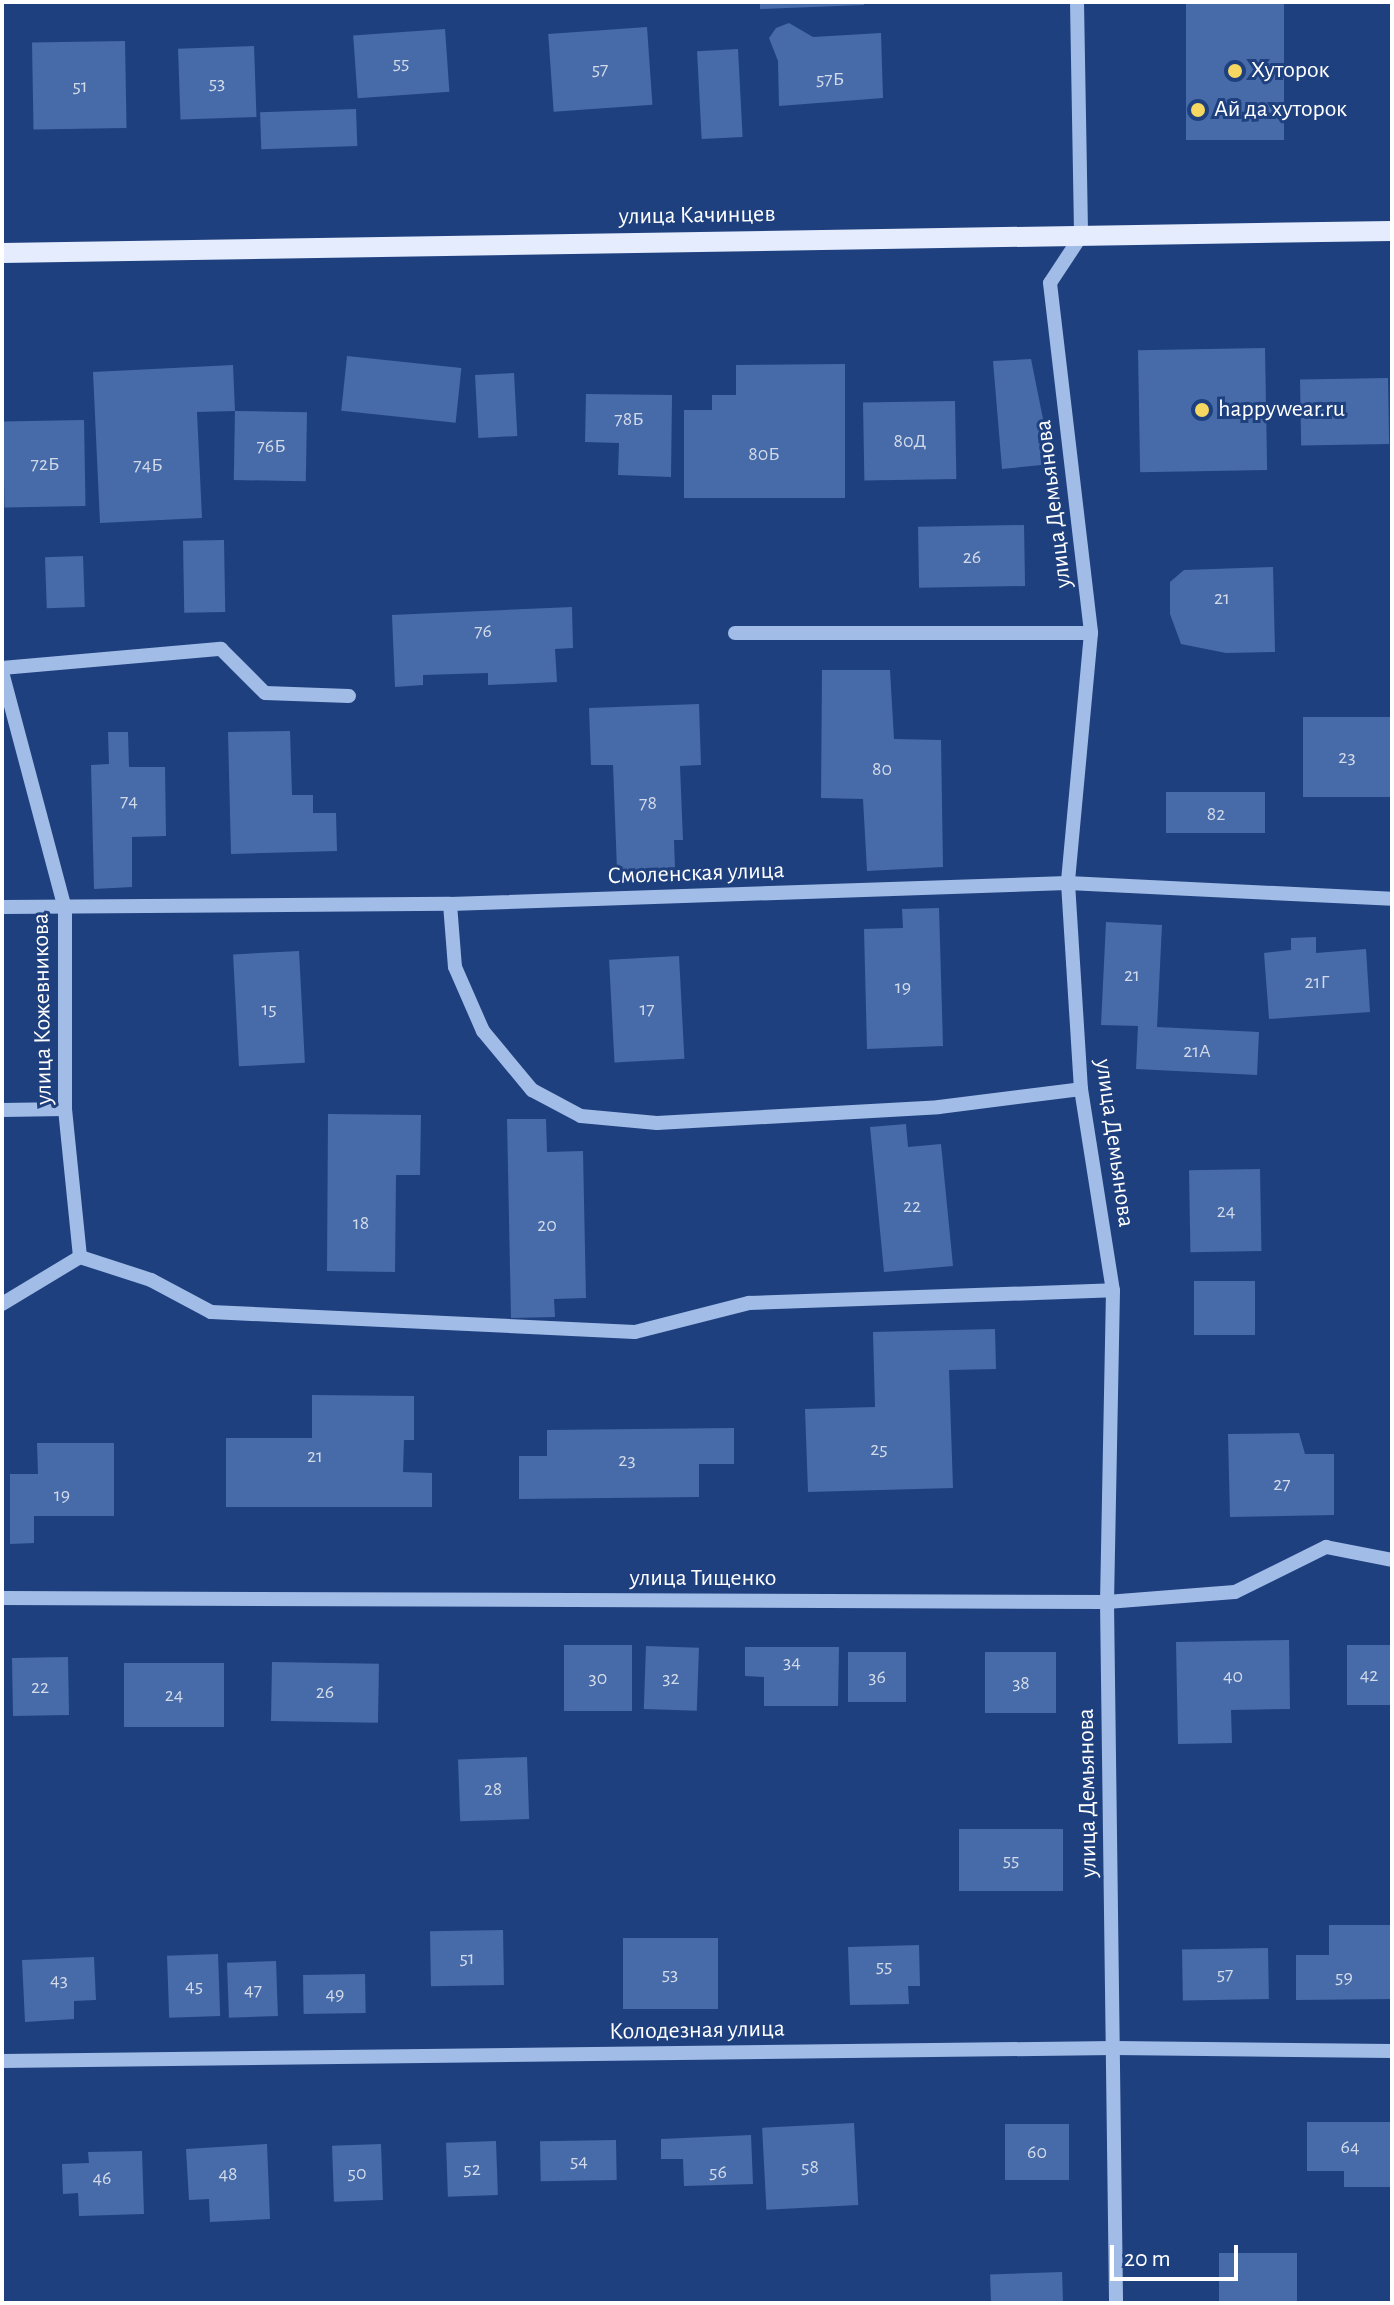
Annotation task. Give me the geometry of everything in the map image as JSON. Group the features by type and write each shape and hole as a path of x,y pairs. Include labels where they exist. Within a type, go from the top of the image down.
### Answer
{"main road":[{"name":"улица Качинцев","path":"2,253 1392,231"}],"street":[{"path":"1077,2 1081,236"},
{"name":"улица Демьянова","path":"1081,236 1050,283 1091,633 1068,883 1081,1089 1113,1290 1107,1602 1116,2303"},
{"path":"735,633 1091,633"},
{"path":"2,670 221,649 265,693 349,696"},
{"name":"улица Кожевникова","path":"2,670 65,908 65,1109 80,1257"},
{"name":"Смоленская улица","path":"2,907 450,904 1068,883 1392,899"},
{"path":"450,904 455,967 483,1031 532,1090 581,1116 688,1121 939,1107 1081,1089"},
{"path":"2,1110 65,1109"},
{"path":"2,1304 80,1257 151,1280 211,1312 635,1332 749,1303 1113,1290"},
{"name":"улица Тищенко","path":"2,1598 1107,1602 1235,1592 1326,1547 1392,1560"},
{"name":"Колодезная улица","path":"2,2061 1114,2048 1392,2051"}],"building":[{"path":"760,2 864,2 864,5 760,9"},
{"name":"Хуторок","path":"1186,2 1284,2 1284,140 1186,140"},
{"path":"789,23 813,37 881,33 883,98 779,106 778,61 769,38 776,28"},
{"path":"647,27 652,105 554,112 548,34"},
{"path":"445,29 449,92 358,98 353,35"},
{"path":"125,41 127,128 34,130 32,43"},
{"path":"254,46 256,117 181,120 178,49"},
{"path":"738,49 743,137 702,139 697,51"},
{"path":"356,109 357,146 261,149 260,112"},
{"name":"happywear.ru","path":"1265,348 1267,470 1140,472 1138,350"},
{"path":"347,356 461,368 456,423 341,411"},
{"path":"1031,359 1052,464 1002,469 993,361"},
{"path":"845,364 845,498 684,498 684,410 712,410 712,395 736,395 736,365"},
{"path":"233,365 235,411 197,412 202,518 100,523 93,372"},
{"path":"514,373 517,436 478,438 475,375"},
{"path":"1388,378 1389,444 1301,446 1300,380"},
{"path":"586,394 672,395 671,477 618,475 619,443 585,442"},
{"path":"955,401 956,479 864,481 863,403"},
{"path":"235,411 307,412 306,481 234,480"},
{"path":"84,420 86,506 5,507 3,421"},
{"path":"1024,525 1025,586 919,588 918,527"},
{"path":"224,540 225,612 184,613 183,541"},
{"path":"83,556 85,607 47,608 45,557"},
{"path":"1273,567 1275,652 1226,653 1181,644 1170,614 1170,582 1184,570"},
{"path":"572,607 573,648 555,649 557,682 488,685 488,673 423,675 423,685 395,687 392,615"},
{"path":"822,670 890,670 894,739 941,740 943,867 867,871 863,799 821,798"},
{"path":"699,704 701,765 680,766 683,840 674,840 675,868 617,870 613,765 591,765 589,708"},
{"path":"1303,717 1392,717 1392,797 1303,797"},
{"path":"290,731 292,795 313,795 313,813 336,813 337,851 231,854 228,732"},
{"path":"108,732 128,732 129,767 165,767 166,836 132,837 132,887 94,889 91,765 109,764"},
{"path":"1166,792 1265,792 1265,833 1166,833"},
{"path":"939,908 943,1046 867,1049 864,929 903,928 902,909"},
{"path":"1106,922 1162,925 1157,1027 1259,1032 1257,1075 1136,1069 1138,1026 1101,1025"},
{"path":"1316,937 1316,953 1366,949 1370,1012 1269,1019 1264,953 1291,950 1291,938"},
{"path":"299,951 305,1063 239,1066 233,954"},
{"path":"679,956 684,1059 614,1063 609,960"},
{"path":"328,1114 421,1115 420,1175 396,1175 395,1272 327,1271"},
{"path":"507,1119 546,1119 547,1152 583,1151 586,1298 554,1299 555,1317 511,1318"},
{"path":"906,1124 908,1147 941,1144 953,1266 884,1272 870,1127"},
{"path":"1260,1169 1261,1251 1190,1252 1189,1170"},
{"path":"1194,1281 1255,1281 1255,1335 1194,1335"},
{"path":"995,1329 996,1369 949,1370 953,1488 808,1492 805,1409 875,1407 873,1332"},
{"path":"312,1395 414,1396 414,1440 404,1440 403,1472 432,1473 432,1507 226,1507 226,1438 312,1438"},
{"path":"734,1428 734,1464 699,1464 699,1497 519,1499 519,1456 547,1456 547,1430"},
{"path":"1299,1433 1305,1454 1334,1454 1334,1515 1230,1517 1228,1434"},
{"path":"37,1443 114,1443 114,1516 34,1516 34,1543 10,1544 10,1474 38,1474"},
{"path":"1289,1640 1290,1709 1231,1710 1232,1743 1178,1744 1176,1642"},
{"path":"564,1645 632,1645 632,1711 564,1711"},
{"path":"1347,1645 1392,1645 1392,1705 1347,1705"},
{"path":"646,1646 699,1648 697,1711 644,1709"},
{"path":"745,1647 839,1647 838,1706 764,1706 764,1677 745,1676"},
{"path":"848,1652 906,1652 906,1702 848,1702"},
{"path":"985,1652 1056,1652 1056,1713 985,1713"},
{"path":"68,1657 69,1715 13,1716 12,1658"},
{"path":"272,1662 379,1664 378,1723 271,1721"},
{"path":"124,1663 224,1663 224,1727 124,1727"},
{"path":"527,1757 529,1819 460,1821 458,1759"},
{"path":"959,1829 1063,1829 1063,1891 959,1891"},
{"path":"1329,1925 1392,1925 1392,1999 1296,2000 1296,1955 1329,1955"},
{"path":"503,1930 504,1985 431,1986 430,1931"},
{"path":"623,1938 718,1938 718,2009 623,2009"},
{"path":"919,1945 920,1986 908,1986 909,2004 850,2005 848,1947"},
{"path":"1268,1948 1269,1999 1183,2000 1182,1950"},
{"path":"218,1954 220,2016 169,2018 167,1956"},
{"path":"94,1957 96,2000 74,2001 74,2019 25,2022 22,1960"},
{"path":"276,1961 278,2016 229,2018 227,1963"},
{"path":"365,1974 366,2013 304,2014 303,1975"},
{"path":"1307,2122 1392,2122 1392,2187 1344,2187 1344,2171 1307,2171"},
{"path":"854,2123 858,2205 766,2210 762,2128"},
{"path":"1005,2124 1069,2124 1069,2180 1005,2180"},
{"path":"751,2135 753,2184 684,2186 683,2159 661,2159 661,2139"},
{"path":"616,2140 617,2180 541,2181 540,2141"},
{"path":"496,2141 498,2195 448,2197 446,2143"},
{"path":"267,2144 270,2219 210,2222 209,2199 189,2200 186,2149"},
{"path":"381,2144 383,2200 334,2202 332,2146"},
{"path":"142,2151 144,2214 79,2216 78,2193 63,2194 62,2164 89,2163 88,2152"},
{"path":"1219,2253 1297,2253 1297,2303 1219,2303"},
{"path":"1062,2272 1063,2303 991,2303 990,2275"}],"place":[{"name":"Хуторок","path":"1235,71"},
{"name":"Ай да хуторок","path":"1198,110"},
{"name":"happywear.ru","path":"1202,410"}]}
